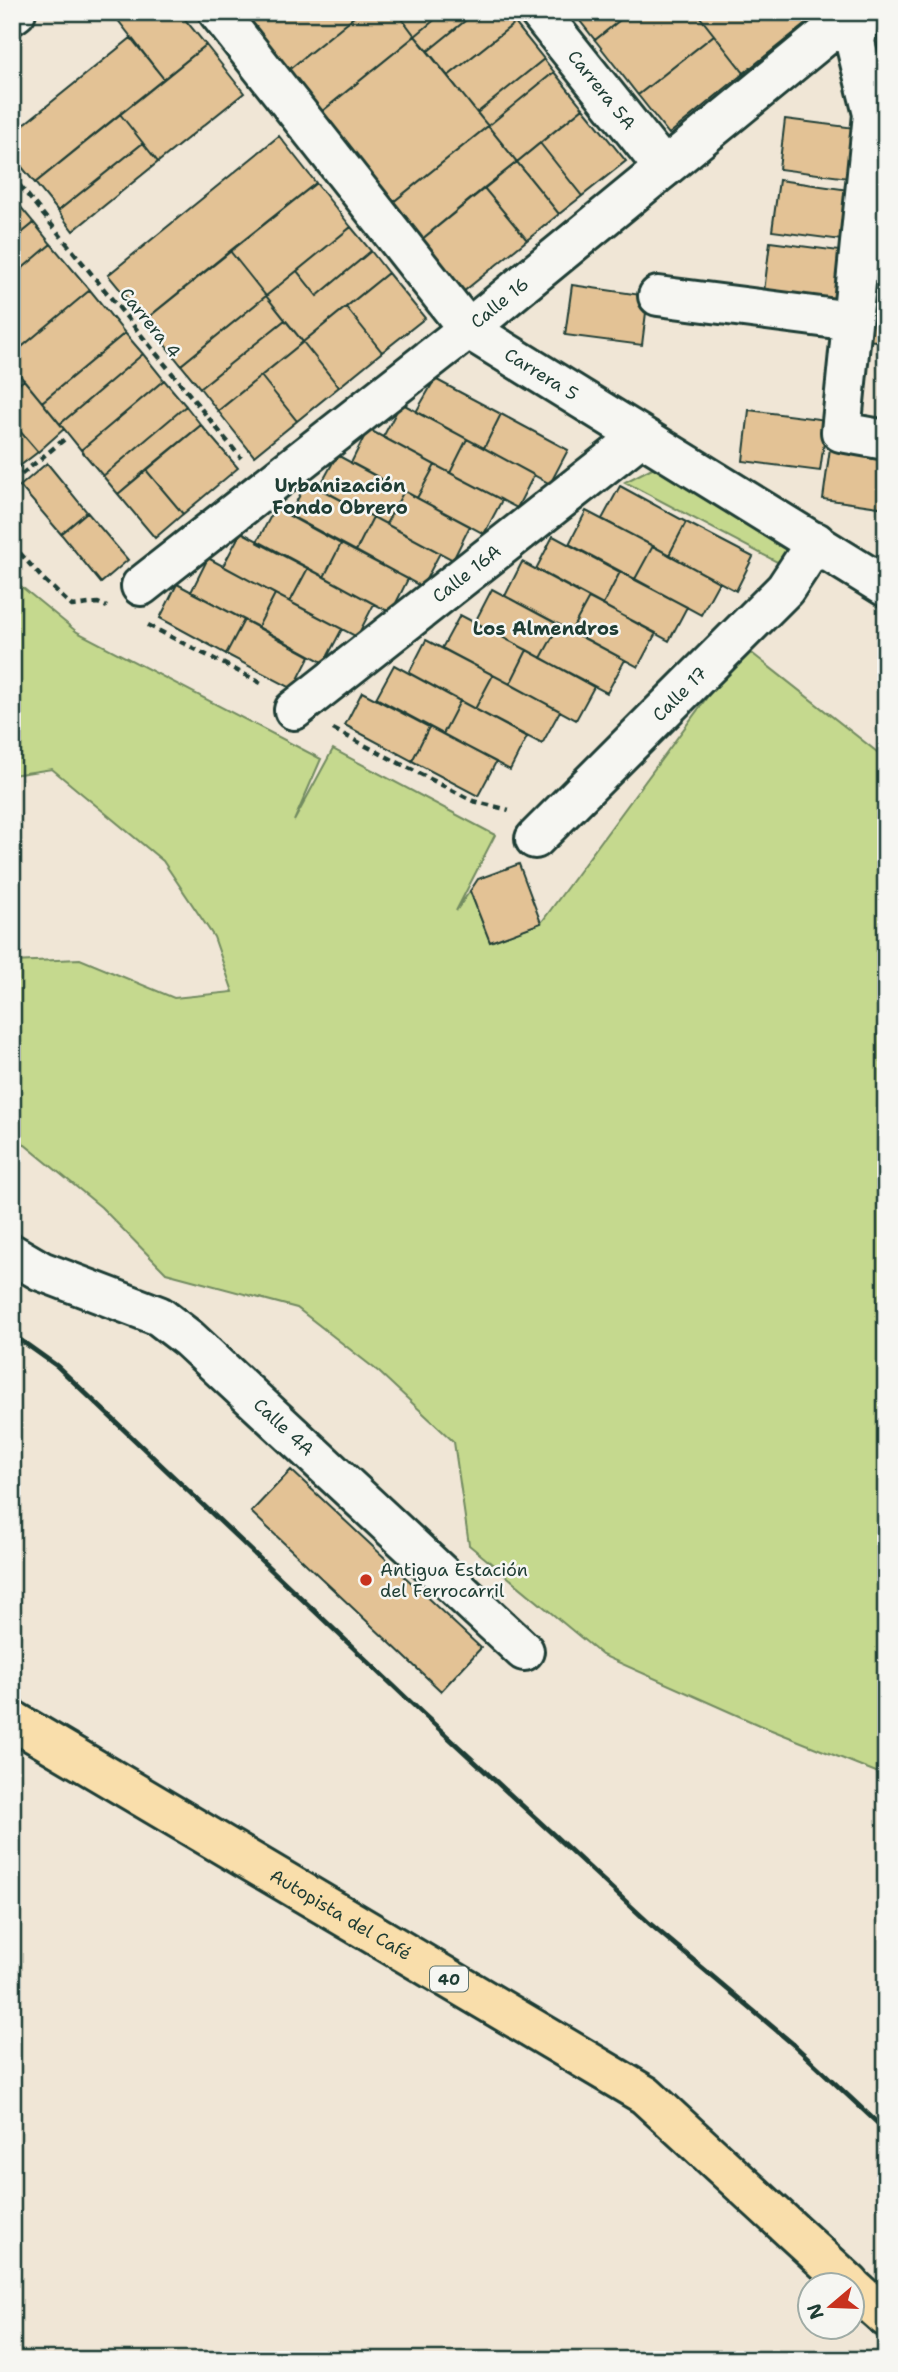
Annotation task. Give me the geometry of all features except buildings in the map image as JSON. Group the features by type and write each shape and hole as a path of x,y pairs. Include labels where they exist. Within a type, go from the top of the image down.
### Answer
{"highway":[{"name":"Autopista del Café","path":"12,1720 645,2095 834,2270"},
{"name":"Autopista del Café","path":"866,2300 886,2318"}],"street":[{"name":"Carrera 5","path":"218,12 468,329 886,587"},
{"name":"Carrera 5A","path":"539,12 664,168"},
{"name":"Calle 16","path":"141,586 468,329 854,12"},
{"path":"861,12 855,42 873,114 873,245 852,321 841,432 886,440"},
{"path":"868,12 886,33"},
{"path":"658,296 852,321"},
{"name":"Calle 16A","path":"294,710 640,437"},
{"name":"Calle 17","path":"534,839 785,589 816,542"},
{"name":"Calle 4A","path":"12,1254 41,1271 159,1316 189,1339 524,1651"}],"path":[{"name":"Carrera 4","path":"12,176 266,488"},
{"path":"12,482 66,438"},
{"path":"12,544 72,606 98,603 110,608"}],"green space":[{"path":"654,467 788,544 795,555 777,562 625,482"},
{"path":"12,579 77,632 321,759 294,821 333,749 495,835 456,911 470,891 490,942 541,923 744,647 886,759 886,1776 759,1725 602,1655 469,1545 454,1442 379,1372 297,1308 166,1273 101,1207 24,1144 12,1124 12,962 80,959 174,998 233,992 214,937 163,861 52,769 12,775"}],"railway":[{"path":"12,1334 57,1366 422,1713 649,1923 794,2045 886,2131"}],"place":[{"name":"Antigua Estación del Ferrocarril","path":"366,1580"}],"district":[{"name":"Urbanización Fondo Obrero","path":"340,496"},
{"name":"Los Almendros","path":"546,628"}]}
